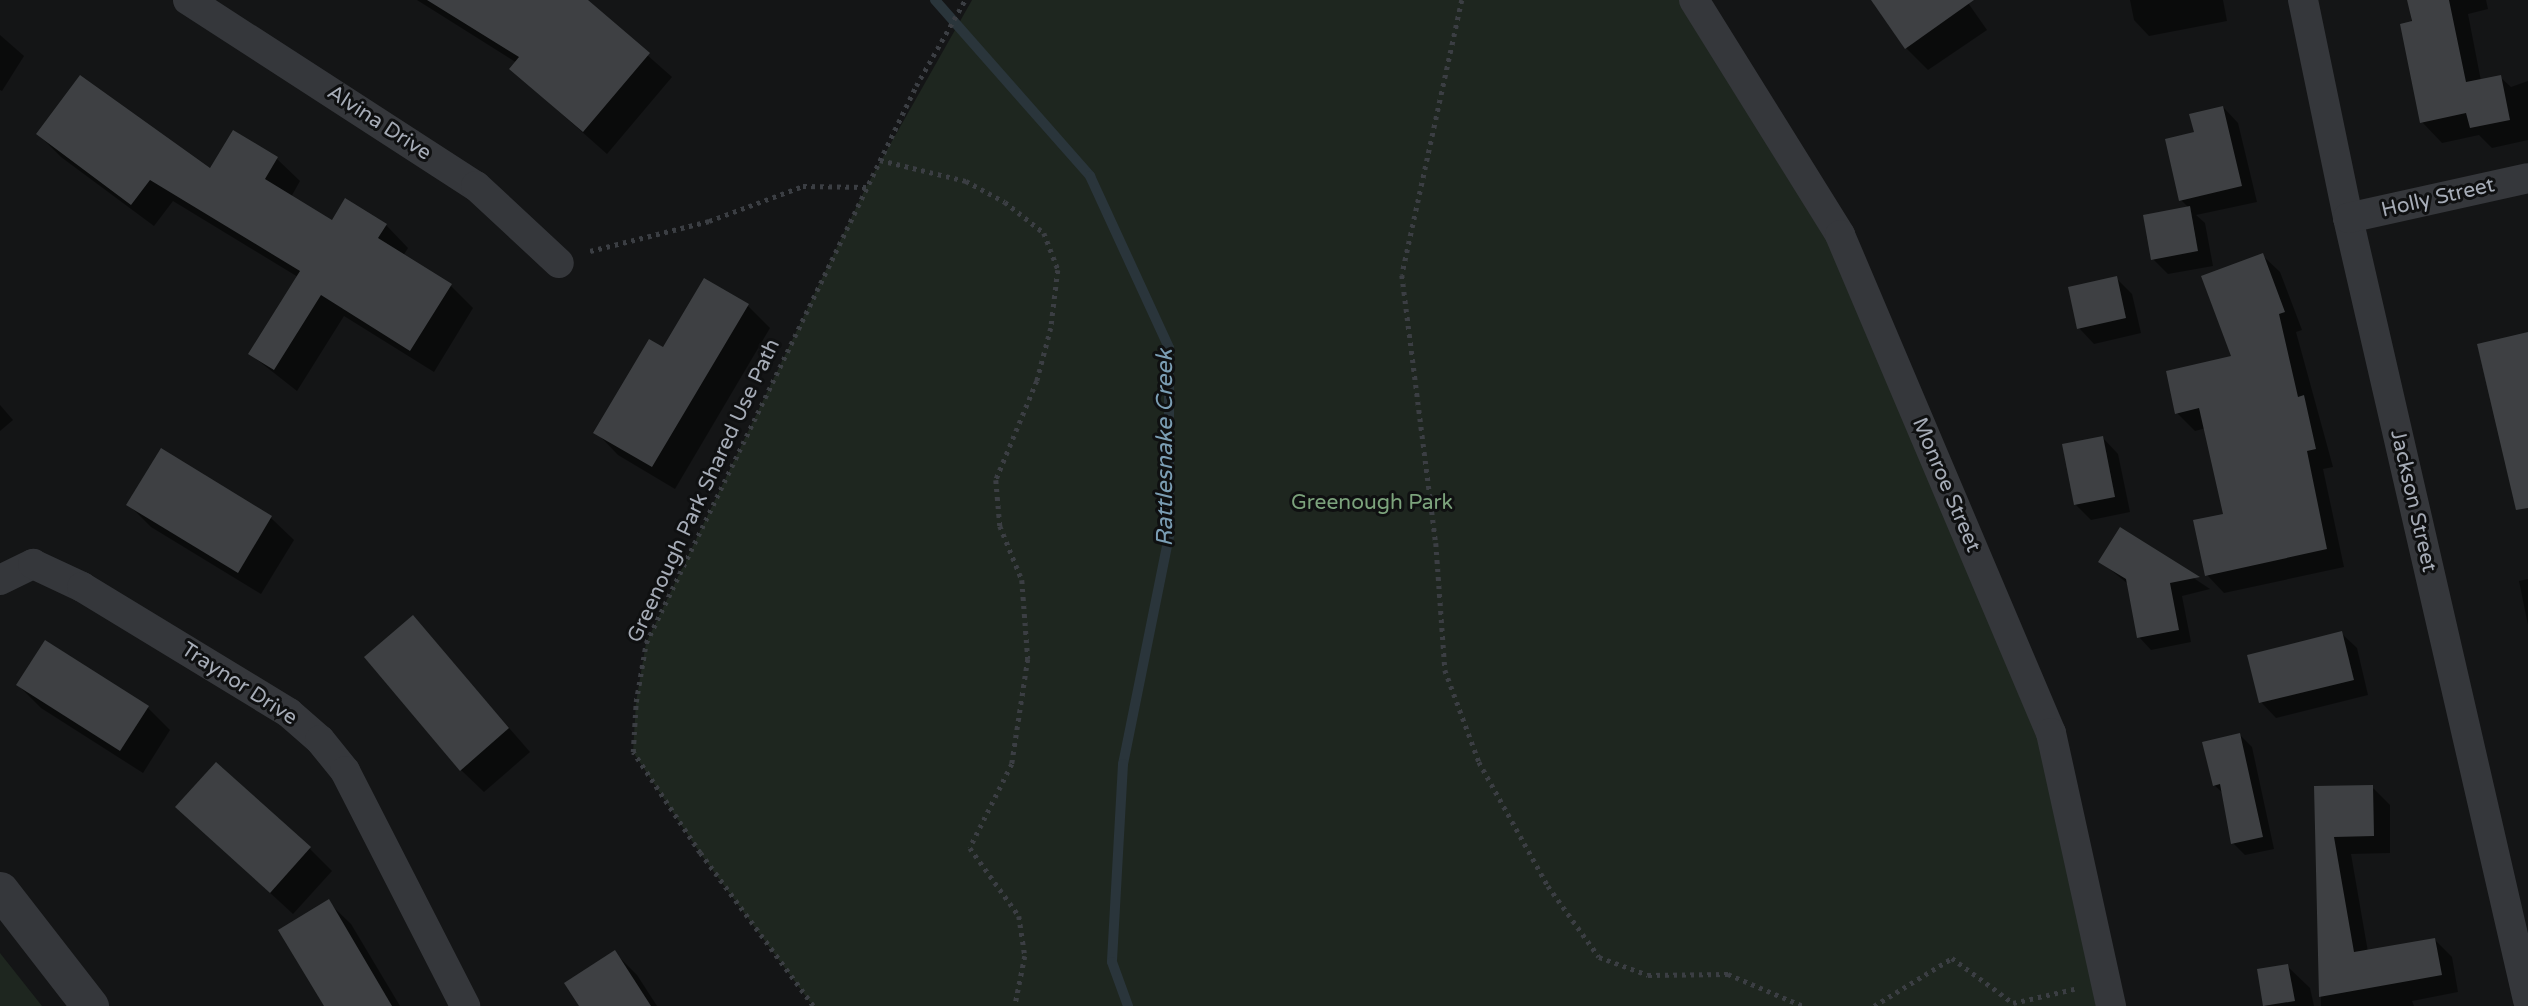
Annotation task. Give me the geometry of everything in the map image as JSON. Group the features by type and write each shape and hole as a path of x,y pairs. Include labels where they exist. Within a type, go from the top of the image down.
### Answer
{"street":[{"name":"Alvina Drive","path":"188,0 476,186 559,262"},
{"name":"Monroe Street","path":"1693,0 1840,235 2051,733 2108,994"},
{"name":"Jackson Street","path":"2303,0 2348,218 2528,1000"},
{"name":"Holly Street","path":"2348,218 2528,178"},
{"name":"Traynor Drive","path":"0,580 33,564 82,587 289,713 320,740 351,783 465,1006"},
{"path":"0,890 90,1006"}],"path":[{"name":"Greenough Park Shared Use Path","path":"813,1006 699,853 632,752 646,643 916,86 965,0"},
{"path":"1462,0 1402,275 1436,543 1445,670 1479,762 1548,886 1599,957 1648,975 1728,975 1803,1006"},
{"path":"880,160 966,181 1005,202 1044,233 1058,270 1051,328 1037,382 996,480 1000,526 1022,580 1028,659 1012,764 970,848 1019,916 1025,957 1015,1006"},
{"path":"559,262 709,221 803,186 866,187"},
{"path":"1874,1006 1952,958 2013,1003 2108,994"}],"green space":[{"name":"Greenough Park","path":"972,0 1694,0 1840,235 2051,733 2111,1006 813,1006 700,853 633,752 636,702 646,643 866,187"},
{"path":"0,953 42,1006 0,1006"}],"building":[{"path":"427,0 588,0 650,53 583,132 509,69 519,57"},
{"path":"1871,0 1974,0 1905,49"},
{"path":"2407,0 2449,0 2466,82 2501,75 2510,120 2470,128 2466,113 2420,123 2400,24 2412,21"},
{"path":"80,75 210,168 233,130 278,157 265,179 332,220 345,198 387,224 378,238 452,284 410,351 321,295 274,370 248,354 300,271 150,180 131,205 36,134"},
{"path":"2223,106 2242,186 2179,201 2165,139 2194,132 2189,114"},
{"path":"2190,206 2198,251 2151,260 2143,215"},
{"path":"2263,253 2285,312 2279,314 2298,397 2304,395 2316,449 2307,451 2327,549 2205,576 2193,520 2223,514 2199,408 2175,414 2166,371 2231,356 2201,276"},
{"path":"2117,276 2126,318 2077,329 2068,287"},
{"path":"704,278 749,304 652,467 593,433 649,339 663,347"},
{"path":"2528,332 2528,508 2516,510 2477,344"},
{"path":"2103,436 2115,497 2074,505 2062,444"},
{"path":"161,448 272,516 238,573 126,505"},
{"path":"2120,527 2200,577 2170,583 2179,630 2137,638 2126,579 2098,562"},
{"path":"413,615 509,728 460,771 364,657"},
{"path":"2342,631 2354,680 2259,703 2247,655"},
{"path":"45,640 149,706 120,751 16,685"},
{"path":"2240,733 2263,837 2231,844 2220,784 2213,786 2202,742"},
{"path":"216,762 311,847 270,893 175,807"},
{"path":"2373,785 2374,836 2334,837 2354,952 2435,938 2442,975 2319,997 2314,786"},
{"path":"329,899 392,1006 324,1006 278,930"},
{"path":"615,950 651,1006 579,1006 564,983"},
{"path":"2288,964 2295,1001 2263,1006 2257,969"}],"waterway":[{"name":"Rattlesnake Creek","path":"935,0 1090,176 1169,348 1169,536 1123,764 1112,962 1128,1006"}]}
